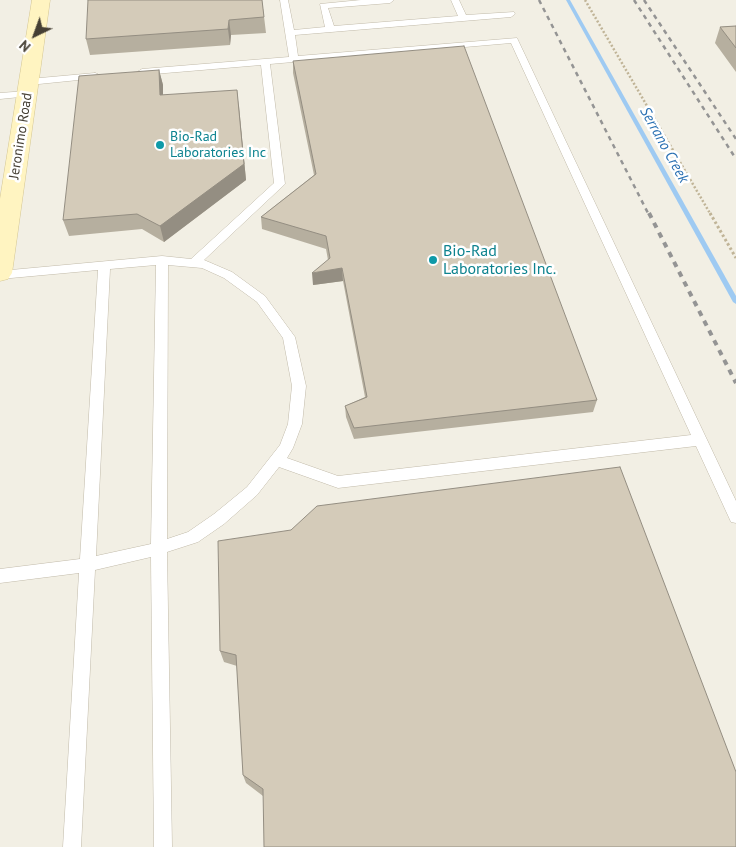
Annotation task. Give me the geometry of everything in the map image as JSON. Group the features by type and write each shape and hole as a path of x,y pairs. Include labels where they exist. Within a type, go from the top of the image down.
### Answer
{"main road":[{"name":"Jeronimo Road","path":"0,274 41,0"}],"lane":[{"path":"284,0 294,59"},
{"path":"330,30 323,6 390,0"},
{"path":"455,0 463,18"},
{"path":"289,33 511,14"},
{"path":"127,74 514,40 736,517"},
{"path":"194,263 280,184 265,62"},
{"path":"0,96 28,88 107,75"},
{"path":"162,260 159,548 163,847"},
{"path":"0,274 162,260 204,264 228,275 260,299 289,336 299,386 295,424 286,448 252,491 219,519 193,537 137,555 0,576"},
{"path":"72,847 104,265"},
{"path":"277,460 338,482 700,440"}],"path":[{"path":"585,0 736,258"}],"building":[{"path":"88,0 262,0 264,17 229,20 228,29 86,39"},
{"path":"736,26 736,48 720,27"},
{"name":"Bio-Rad Laboratories Inc.","path":"464,46 597,400 354,428 345,406 367,397 342,268 312,273 330,258 326,236 261,217 316,174 293,61"},
{"name":"Bio-Rad Laboratories Inc","path":"159,70 160,95 237,90 244,164 160,226 137,214 63,220 79,76"},
{"path":"620,467 736,772 736,847 264,847 263,789 243,775 236,655 220,651 218,541 291,530 317,506"}],"waterway":[{"name":"Serrano Creek","path":"568,0 736,302"}],"railway":[{"path":"539,0 649,215"},
{"path":"634,0 736,159"},
{"path":"644,0 736,139"},
{"path":"649,213 736,383"}],"place":[{"name":"Bio-Rad Laboratories Inc","path":"160,145"},
{"name":"Bio-Rad Laboratories Inc.","path":"433,260"}]}
